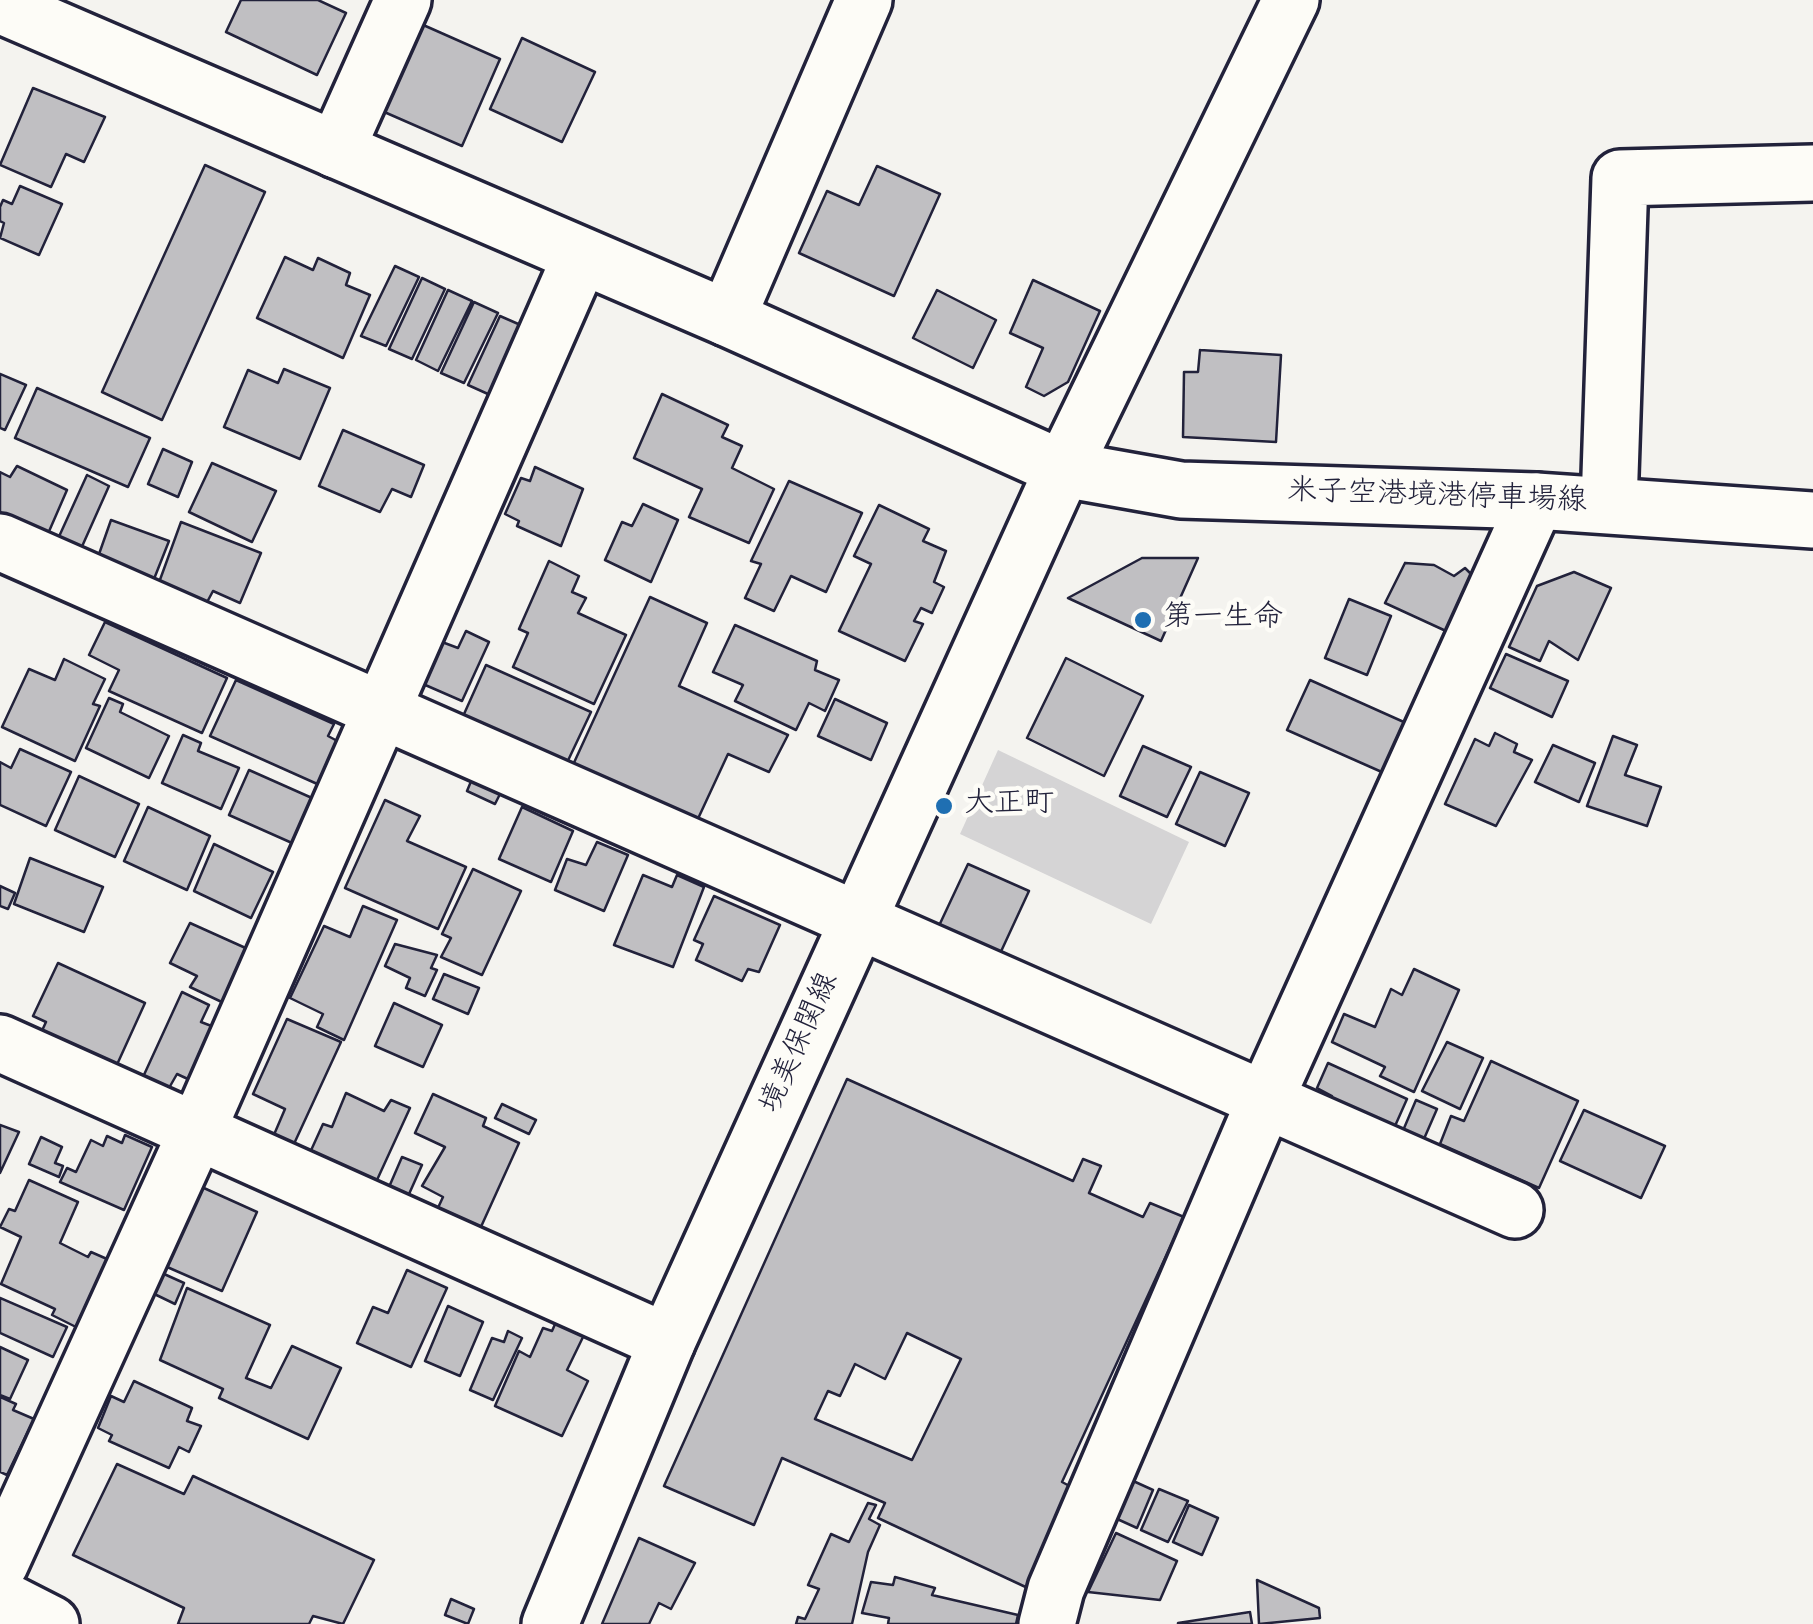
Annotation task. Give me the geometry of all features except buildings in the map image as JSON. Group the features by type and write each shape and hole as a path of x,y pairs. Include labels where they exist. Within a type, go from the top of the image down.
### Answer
{"street":[{"path":"336,150 403,0"},
{"path":"726,318 864,0"},
{"name":"境美保関線","path":"550,1624 667,1342 1063,469 1291,0"},
{"name":"米子空港境港停車場線","path":"0,5 726,318 1063,469 1181,490 1536,501 1813,520"},
{"path":"1608,505 1620,178 1813,173"},
{"path":"0,1564 197,1131 580,256"},
{"path":"1047,1624 1056,1589 1266,1098 1536,501"},
{"path":"0,542 1515,1210"},
{"path":"0,1043 667,1342"},
{"path":"0,1598 52,1624"}],"shaded area":[{"path":"998,750 1189,842 1151,924 960,834"}],"place":[{"name":"第一生命","path":"1143,620"},
{"name":"大正町","path":"944,806"}]}
